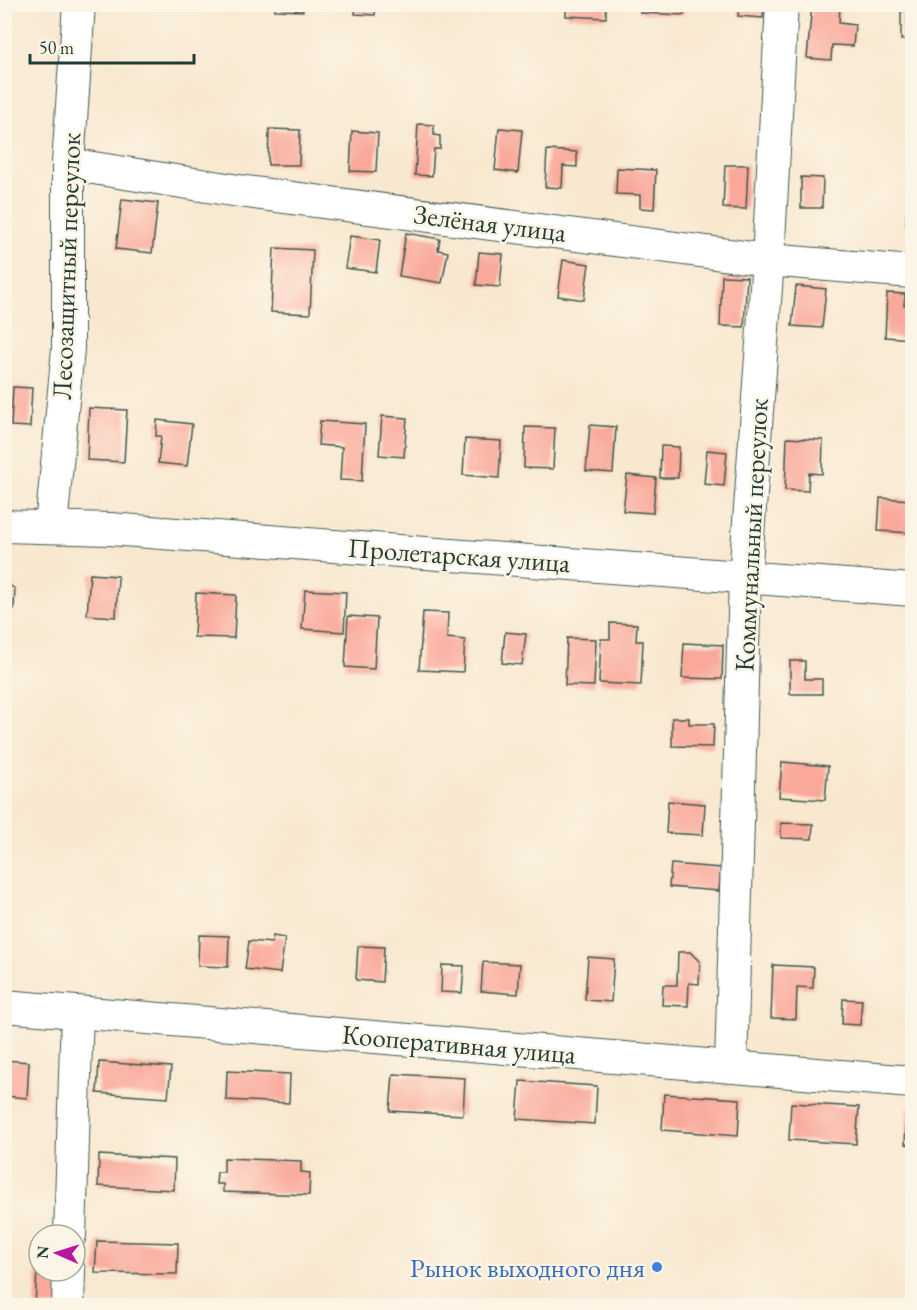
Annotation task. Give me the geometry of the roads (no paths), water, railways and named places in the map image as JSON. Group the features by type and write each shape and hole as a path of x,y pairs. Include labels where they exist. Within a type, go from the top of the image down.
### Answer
{"street":[{"name":"Лесозащитный переулок","path":"51,528 68,349 68,164 79,4"},
{"name":"Коммунальный переулок","path":"731,1066 745,577 768,260 782,4"},
{"name":"Зелёная улица","path":"68,164 239,190 768,260 912,272"},
{"name":"Пролетарская улица","path":"4,526 110,530 912,590"},
{"name":"Кооперативная улица","path":"4,1006 912,1082"},
{"path":"70,1223 77,1012"},
{"path":"68,1305 69,1283"}],"place":[{"name":"Рынок выходного дня","path":"657,1267"}]}
